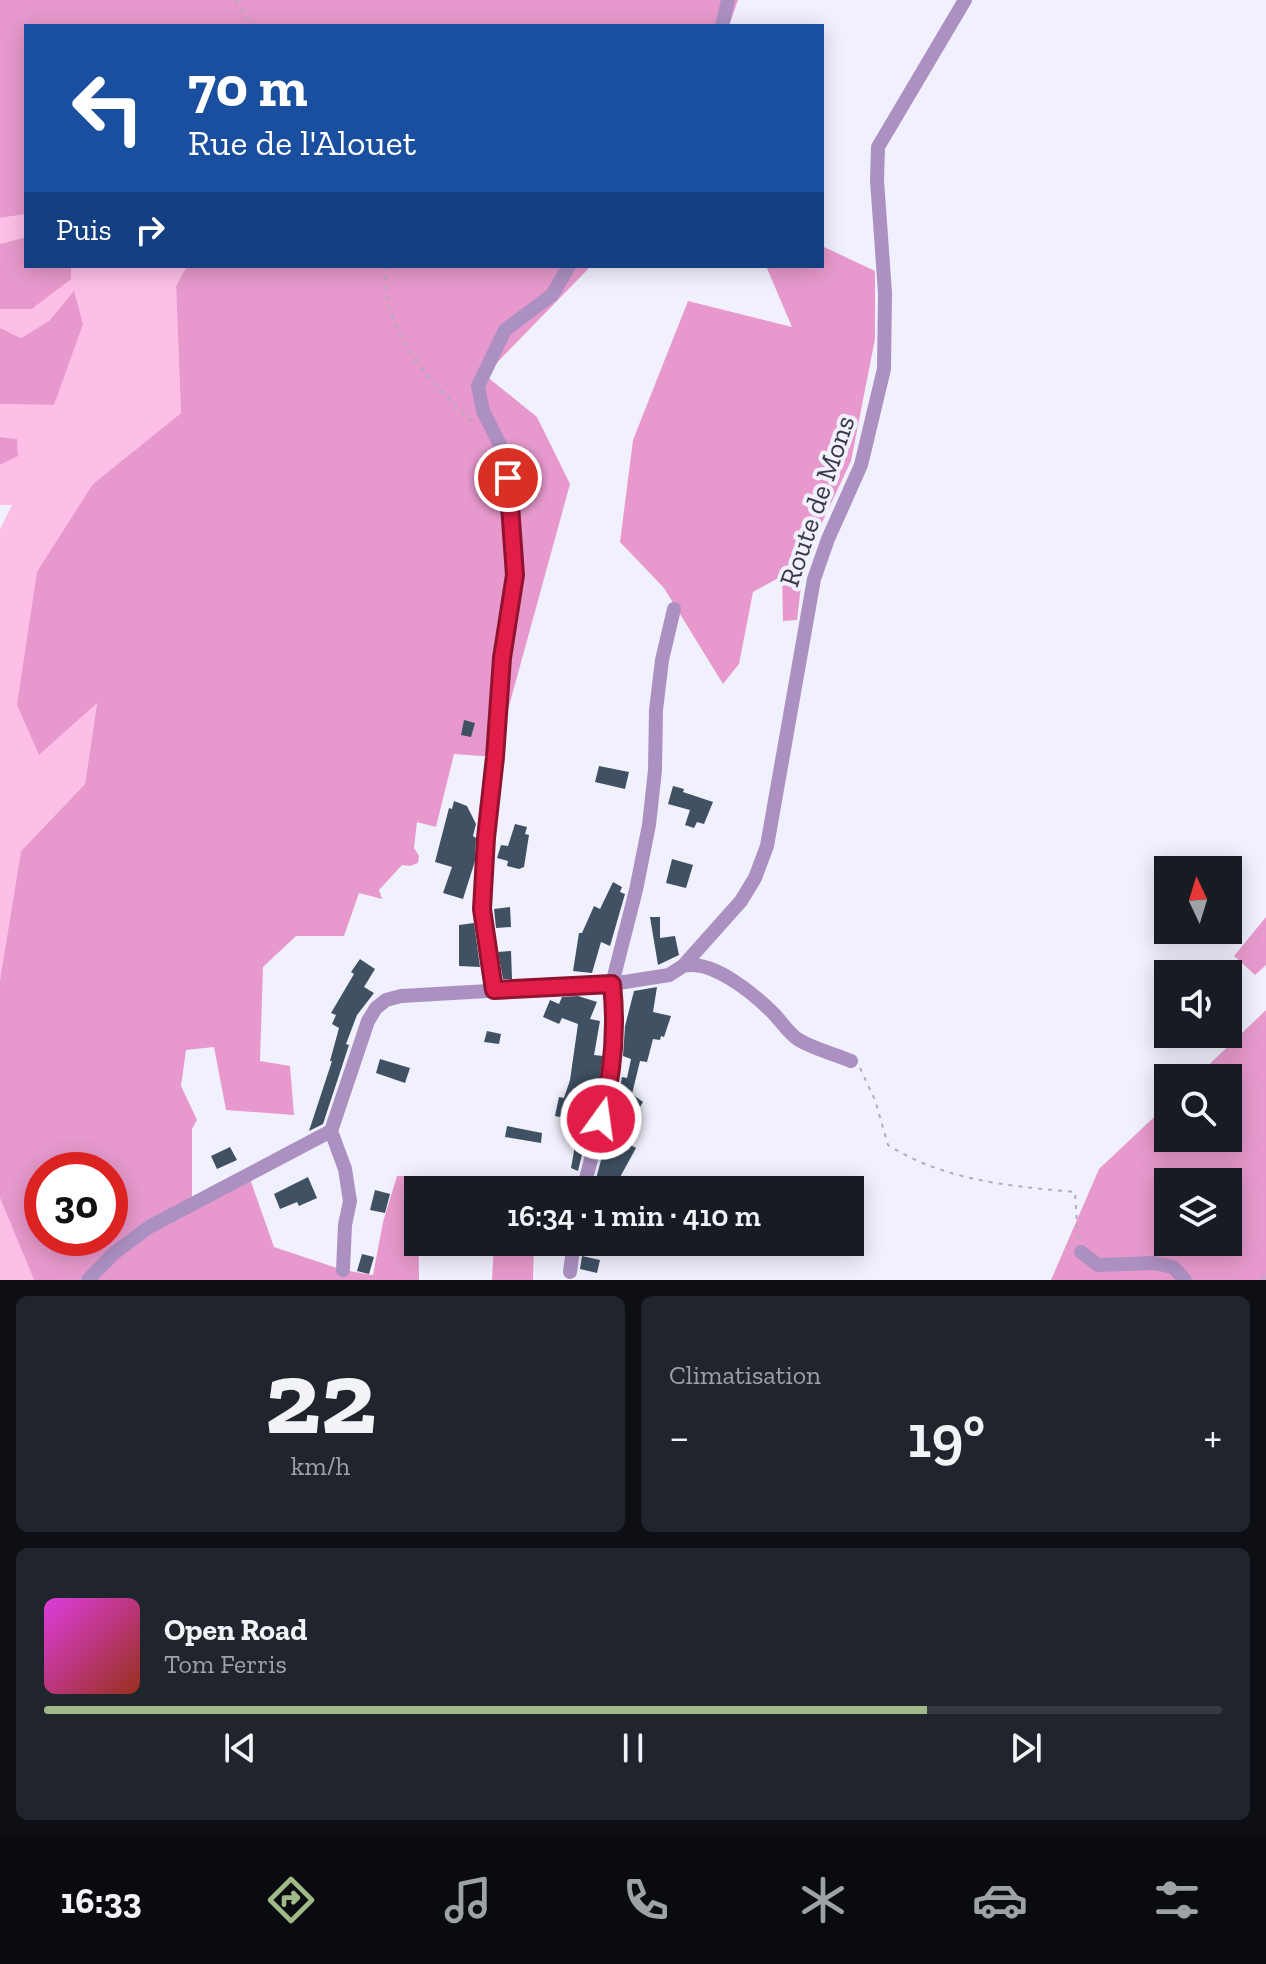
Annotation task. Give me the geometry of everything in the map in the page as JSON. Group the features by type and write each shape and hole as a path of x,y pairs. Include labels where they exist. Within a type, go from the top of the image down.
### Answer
{"street":[{"path":"722,24 728,0"},
{"name":"Route de Mons","path":"683,966 741,901 755,878 767,846 814,579 861,465 884,369 885,293 877,180 878,147 965,0"},
{"path":"494,990 482,909 502,658 515,575 508,461 483,411 478,386 505,330 552,295 568,268"},
{"path":"587,1176 611,1083 615,1032 612,984 643,858 655,770 656,710 662,660 674,609"},
{"path":"343,1270 345,1225 350,1201 345,1169 331,1131 368,1021 386,1000 401,996 612,984 669,975 695,963 724,975 759,1000 798,1040 851,1061"},
{"path":"88,1280 113,1254 149,1227 331,1131"},
{"path":"1081,1252 1098,1265 1155,1263 1173,1267 1185,1280"},
{"path":"570,1272 572,1256"}],"path":[{"path":"236,0 252,24"},
{"path":"384,268 388,304 407,347 440,390 482,432 494,435"},
{"path":"851,1061 863,1072 888,1145 897,1151 967,1179 1075,1192 1081,1252"},
{"path":"1263,1280 1266,1273"}],"shaded area":[{"path":"0,0 738,0 730,24 24,24 24,214 0,218"},
{"path":"24,214 24,238 0,244 0,218"},
{"path":"24,238 24,268 71,268 71,279 32,309 0,309 0,244"},
{"path":"824,247 875,271 875,339 851,461 804,561 797,620 783,621 782,576 753,592 739,664 723,684 664,588 620,542 633,440 688,301 792,327 767,268 824,268"},
{"path":"71,268 186,268 176,286 181,413 93,484 39,755 97,701 85,784 21,851 0,980 0,529 12,505 0,505 0,465 18,455 17,439 0,437 0,404 54,405 74,292 49,321 21,338 0,328 0,309 32,309 70,279"},
{"path":"186,268 589,268 485,375 537,417 570,484 495,757 454,754 436,827 417,822 414,848 419,856 418,863 402,865 379,890 382,899 359,893 344,936 296,936 263,967 260,1061 290,1066 294,1115 226,1110 214,1047 186,1050 181,1086 197,1120 192,1129 192,1209 249,1176 274,1247 343,1270 373,1275 383,1222 397,1176 404,1176 404,1256 419,1256 419,1280 34,1280 24,1256 128,1256 128,1152 24,1152 24,1256 0,1198 0,980 21,851 85,784 97,703 39,755 17,705 37,572 93,484 181,413 176,286"},
{"path":"74,291 83,324 54,405 0,404 0,328 21,338 49,321"},
{"path":"0,437 17,439 18,456 0,465"},
{"path":"1266,917 1266,965 1255,975 1242,960 1234,956"},
{"path":"1266,1010 1266,1280 1051,1280 1099,1169 1154,1117 1154,1152 1242,1152 1242,1064 1210,1064 1226,1048 1242,1048 1242,1033"},
{"path":"0,1198 34,1280 0,1280"},
{"path":"493,1256 534,1256 533,1280 492,1280"}],"building":[{"path":"464,720 475,723 471,737 461,735"},
{"path":"599,766 629,772 625,789 595,782"},
{"path":"673,786 713,802 704,824 697,822 694,828 685,825 690,810 668,804"},
{"path":"454,801 467,806 476,824 473,836 476,838 475,861 463,899 443,893 452,867 435,862 449,808 452,809"},
{"path":"515,824 527,827 525,834 529,835 524,867 519,869 507,866 508,861 497,858 501,845 508,846"},
{"path":"672,859 693,865 686,888 666,883"},
{"path":"613,882 622,887 620,892 625,894 610,946 601,942 592,973 573,971 579,933 582,933 594,906 600,909"},
{"path":"510,907 511,927 496,928 494,909"},
{"path":"650,917 660,917 660,938 675,936 679,955 658,965"},
{"path":"474,923 480,967 459,966 459,925"},
{"path":"511,951 512,979 503,979 498,952"},
{"path":"360,959 375,969 364,987 374,993 357,1015 323,1124 309,1131 332,1061 339,1028 332,1024 336,1015 331,1013"},
{"path":"657,987 653,1012 671,1016 664,1037 653,1039 647,1062 640,1061 632,1094 643,1102 629,1125 613,1115 623,1094 624,1090 620,1089 622,1077 627,1078 631,1059 623,1056 625,1026 634,991"},
{"path":"578,996 597,1002 590,1019 600,1021 594,1055 603,1056 597,1097 589,1096 585,1122 555,1116 559,1097 564,1098 570,1080 578,1024 562,1018 559,1024 543,1017 550,1000 559,1004 562,997"},
{"path":"487,1031 501,1034 499,1044 484,1042"},
{"path":"380,1059 410,1068 405,1083 376,1073"},
{"path":"507,1126 542,1133 541,1143 505,1137"},
{"path":"612,1135 636,1148 621,1176 597,1176 604,1149"},
{"path":"576,1140 585,1142 578,1171 571,1168"},
{"path":"230,1147 237,1160 217,1169 211,1156"},
{"path":"308,1177 317,1198 299,1206 297,1202 280,1209 274,1194"},
{"path":"375,1190 390,1194 385,1213 370,1210"},
{"path":"362,1254 374,1257 369,1274 357,1271"},
{"path":"582,1256 600,1260 597,1273 580,1269"}],"route":[{"path":"508,478 515,575 502,658 482,909 494,990 612,984 615,1032 611,1083 601,1119"}]}
